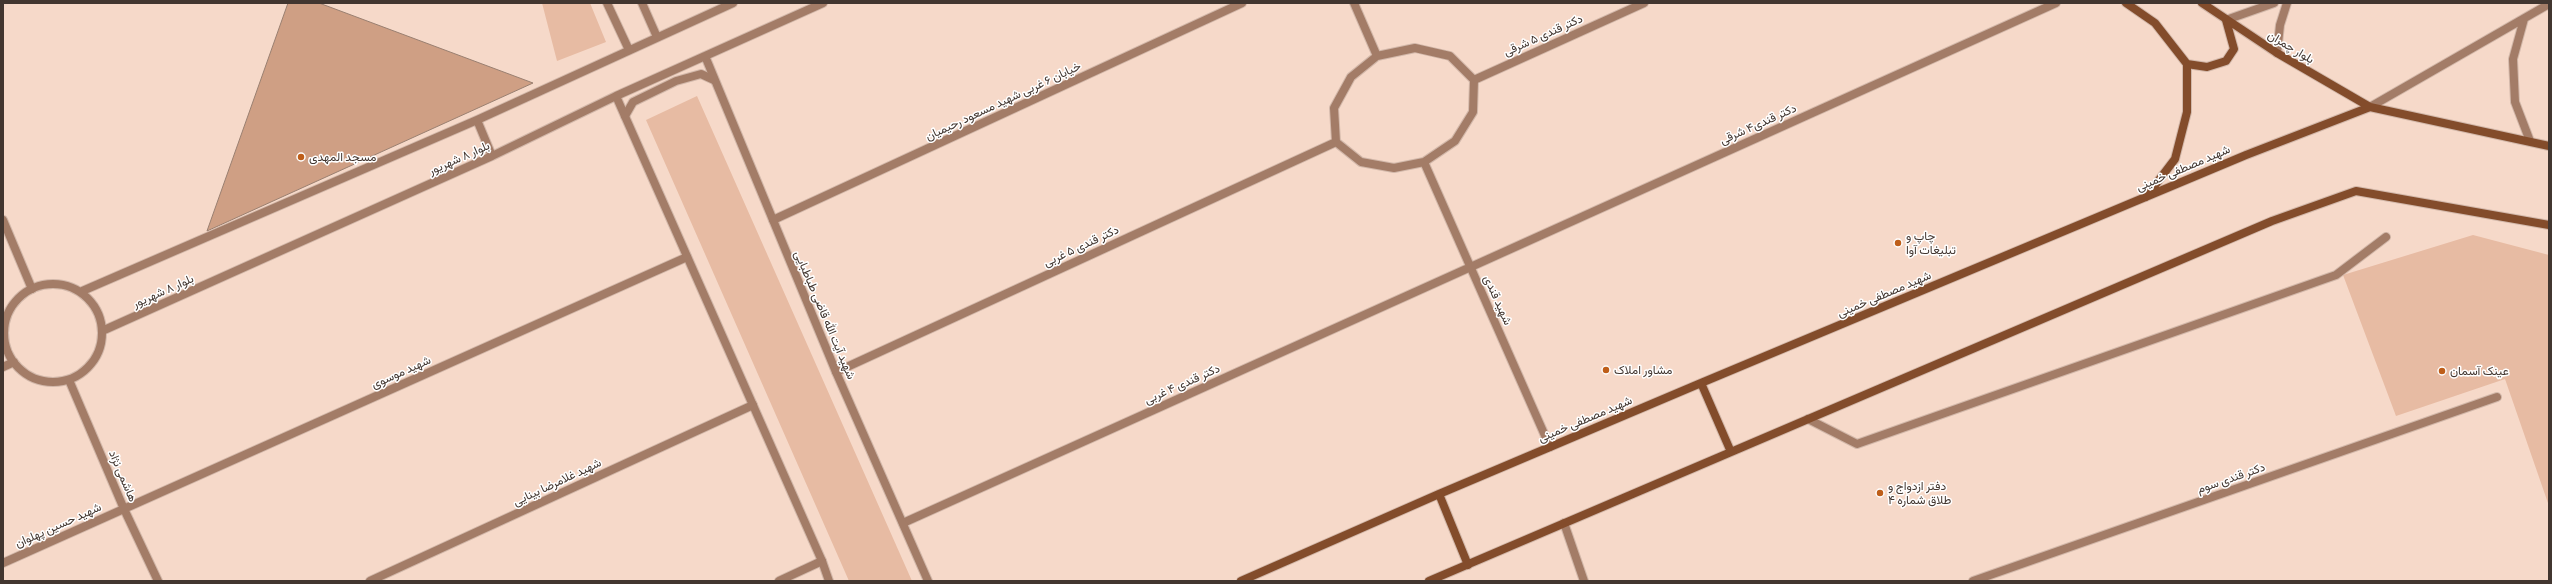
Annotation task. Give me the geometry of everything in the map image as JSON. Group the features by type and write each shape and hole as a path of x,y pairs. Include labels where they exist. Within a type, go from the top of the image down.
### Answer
{"main road":[{"path":"2126,3 2155,23 2187,64 2187,112 2175,159 2146,197"},
{"name":"بلوار چمران","path":"2202,3 2277,53 2370,107"},
{"path":"2187,64 2207,67 2226,61 2234,49 2226,20"},
{"path":"2370,107 2549,146"},
{"name":"شهید مصطفی خمینی","path":"1241,581 1438,494 1702,383 2146,197 2370,107"},
{"path":"1429,581 2272,221 2356,191 2549,225"},
{"path":"1702,383 1731,452"},
{"path":"1438,494 1468,564"}],"street":[{"path":"607,3 629,50"},
{"path":"642,3 657,37"},
{"path":"80,292 478,120 733,3"},
{"name":"بلوار ۸ شهریور","path":"102,331 492,156 616,96 823,3"},
{"name":"خیابان ۶ غربی شهید مسعود رحیمیان","path":"773,220 1242,3"},
{"path":"1354,3 1377,56"},
{"name":"دکتر قندی ۵ شرقی","path":"1474,80 1644,3"},
{"name":"دکتر قندی۴ شرقی","path":"1470,268 2056,3"},
{"path":"2226,20 2274,3"},
{"path":"2277,53 2280,25 2288,3"},
{"path":"2370,107 2549,4"},
{"path":"2524,19 2513,59 2514,88 2515,102 2530,141"},
{"path":"1415,48 1450,56 1474,80 1473,112 1455,141 1424,162 1394,168 1361,162 1336,142 1334,108 1351,76 1377,56 1415,48"},
{"name":"شهید آیت الله قاضی طباطبایی","path":"705,56 836,372 928,581"},
{"path":"625,116 633,102 676,81 701,74 714,80"},
{"path":"616,96 822,561 829,581"},
{"path":"478,120 492,156"},
{"name":"دکتر قندی ۵ غربی","path":"836,372 1336,142"},
{"name":"شهید قندی","path":"1424,162 1550,447"},
{"path":"3,220 32,289"},
{"path":"1808,419 1857,444 2336,275 2386,237"},
{"name":"شهید موسوی","path":"124,509 687,257"},
{"name":"دکتر قندی ۴ غربی","path":"903,523 1470,268"},
{"path":"53,285 64,286 80,292 92,302 99,316 102,331 100,347 93,361 83,372 69,380 54,382 38,380 23,372 14,362 6,345 4,329 9,312 18,299 32,289 53,285"},
{"path":"3,367 14,362"},
{"name":"هاشمی نژاد","path":"69,380 124,509 158,581"},
{"name":"دکتر قندی سوم","path":"1973,581 2497,397"},
{"name":"شهید غلامرضا بینایی","path":"370,581 753,405"},
{"name":"شهید حسین پهلوان","path":"3,563 124,509"},
{"path":"1564,523 1584,581"},
{"path":"779,581 822,561"}],"shaded area":[{"path":"542,3 590,3 606,42 557,61"},
{"path":"697,96 912,581 849,581 646,120"},
{"path":"2473,235 2549,255 2549,506 2505,379 2396,416 2343,275"}],"building":[{"name":"مسجد المهدی","path":"288,3 319,3 533,83 207,231"}],"place":[{"name":"مسجد المهدی","path":"301,157"},
{"name":"چاپ و تبلیغات آوا","path":"1898,243"},
{"name":"مشاور املاک","path":"1606,370"},
{"name":"عینک آسمان","path":"2442,371"},
{"name":"دفتر ازدواج و طلاق شماره ۴","path":"1880,493"}]}
